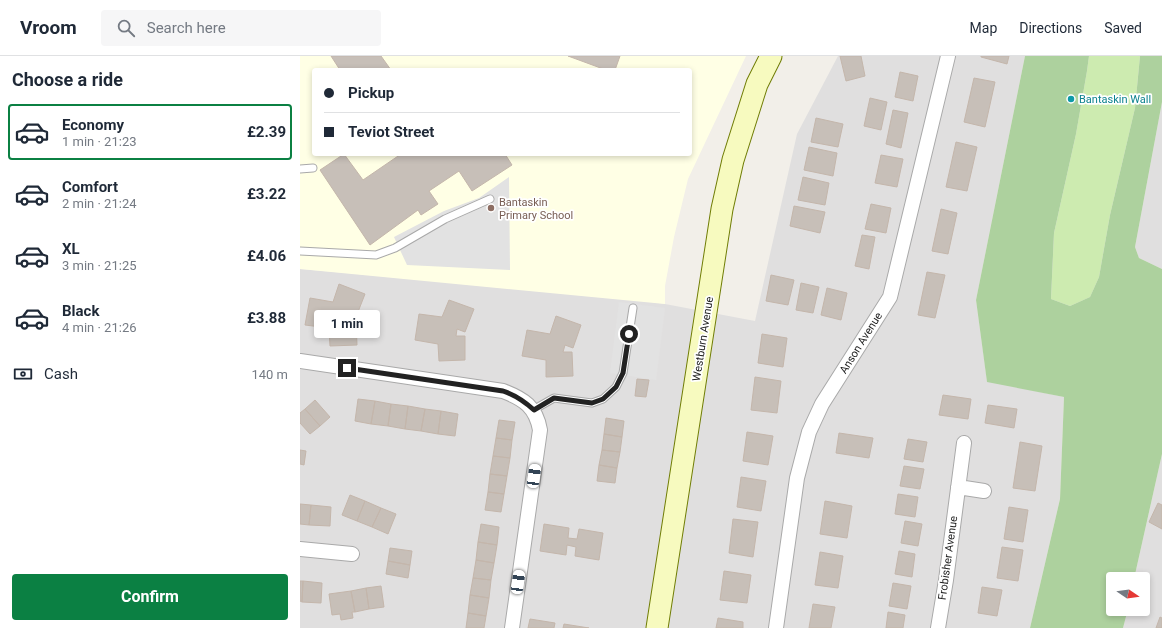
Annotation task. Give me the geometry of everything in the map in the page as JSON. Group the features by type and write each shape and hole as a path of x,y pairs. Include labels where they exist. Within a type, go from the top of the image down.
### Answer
{"main road":[{"name":"Westburn Avenue","path":"657,628 722,209 733,160 757,84 772,56"}],"street":[{"name":"Anson Avenue","path":"776,628 797,478 809,432 822,404 890,297 948,56"},
{"path":"300,361 503,391 515,395 526,402 534,410 540,430 512,628"},
{"name":"Frobisher Avenue","path":"938,628 964,442"},
{"path":"958,487 984,491"},
{"path":"300,549 352,554"}],"lane":[{"path":"300,169 313,168"},
{"path":"300,250 376,255 395,248 446,219 490,198"},
{"path":"534,410 554,398 592,403 603,399 616,387 623,373 633,308"}],"shaded area":[{"name":"Bantaskin Primary School","path":"300,56 746,56 688,179 674,237 665,286 665,304 300,269"},
{"path":"838,56 1025,56 976,300 987,381 1064,397 1060,499 1030,628 300,628 300,269 612,296 665,304 755,321 797,134"},
{"path":"1162,102 1162,269 1139,258 1135,247"},
{"path":"509,177 510,270 407,265 394,237 444,211 479,198"},
{"path":"619,302 665,308 656,380 610,373"},
{"path":"1162,454 1162,628 1123,628 1126,616 1150,616 1150,572 1136,572"}],"green space":[{"path":"1025,56 1089,56 1076,134 1054,233 1051,299 1070,306 1090,297 1099,277 1110,215 1135,108 1140,56 1162,56 1162,102 1135,247 1139,258 1162,269 1162,454 1136,572 1106,572 1106,616 1126,616 1123,628 1030,628 1060,499 1064,397 987,382 976,300"},
{"path":"1089,56 1140,56 1135,108 1110,215 1099,277 1090,297 1070,306 1051,299 1054,233 1076,134"}],"building":[{"path":"331,56 381,56 390,68 339,68"},
{"path":"568,56 620,56 616,68 601,68"},
{"path":"840,56 861,56 865,76 846,81"},
{"path":"981,56 1009,56 1007,64"},
{"path":"900,72 918,76 913,101 895,97"},
{"path":"974,78 995,82 985,127 964,122"},
{"path":"870,98 887,102 881,130 864,126"},
{"path":"893,110 908,113 901,148 886,144"},
{"path":"816,118 843,124 838,147 811,142"},
{"path":"956,142 977,147 967,191 946,187"},
{"path":"809,147 837,153 833,176 804,170"},
{"path":"881,155 903,159 897,187 875,183"},
{"name":"Bantaskin Primary School","path":"341,156 345,156 363,180 398,156 506,156 512,165 472,191 459,171 429,191 438,204 421,215 418,210 370,245 320,170"},
{"path":"803,177 829,183 825,205 798,200"},
{"path":"871,204 891,208 886,233 865,229"},
{"path":"794,206 825,212 820,233 790,226"},
{"path":"941,209 957,213 948,254 932,251"},
{"path":"862,235 875,237 869,269 855,266"},
{"path":"927,272 945,275 935,318 918,315"},
{"path":"771,275 794,280 788,305 766,301"},
{"path":"801,283 819,287 813,313 796,310"},
{"path":"339,284 365,294 356,317 348,314 347,321 356,320 357,345 330,346 329,328 305,325 310,298 333,302"},
{"path":"827,288 847,293 841,320 821,315"},
{"path":"449,300 474,309 465,332 457,329 456,336 465,336 465,360 439,361 438,344 415,340 419,314 442,317"},
{"path":"556,316 581,325 573,348 565,345 563,352 572,352 573,376 546,377 546,360 522,356 527,330 550,334"},
{"path":"762,334 787,338 783,367 758,363"},
{"path":"755,377 781,381 777,413 751,410"},
{"path":"637,379 649,380 646,397 635,396"},
{"path":"943,395 971,399 968,419 939,415"},
{"path":"358,399 375,401 371,424 355,421"},
{"path":"315,400 330,417 320,426 305,409"},
{"path":"375,401 391,404 388,426 371,424"},
{"path":"391,404 408,406 405,429 388,426"},
{"path":"988,405 1017,409 1014,428 985,423"},
{"path":"408,406 425,409 421,431 405,429"},
{"path":"305,409 320,426 310,434 300,423 300,413"},
{"path":"425,409 441,411 438,434 421,431"},
{"path":"441,411 458,414 455,436 438,434"},
{"path":"606,418 624,421 622,437 604,434"},
{"path":"499,420 515,422 512,440 496,438"},
{"path":"747,432 773,436 768,465 743,461"},
{"path":"839,433 873,438 869,458 836,453"},
{"path":"604,434 622,437 620,452 602,450"},
{"path":"496,438 512,440 510,458 493,456"},
{"path":"908,439 927,442 923,462 904,459"},
{"path":"1020,442 1042,446 1035,491 1013,488"},
{"path":"300,450 306,451 304,465 300,464"},
{"path":"602,450 620,452 617,468 599,465"},
{"path":"493,456 510,458 507,476 490,474"},
{"path":"599,465 617,468 615,483 597,481"},
{"path":"904,466 924,469 920,489 900,486"},
{"path":"490,474 507,476 504,494 488,492"},
{"path":"741,477 766,481 761,511 737,507"},
{"path":"488,492 504,494 501,512 485,510"},
{"path":"898,494 918,497 915,517 895,514"},
{"path":"350,495 365,501 357,521 342,515"},
{"path":"365,501 381,508 372,527 357,521"},
{"path":"825,501 852,506 847,538 820,534"},
{"path":"1158,503 1162,505 1162,529 1149,522"},
{"path":"300,504 311,505 309,525 300,524"},
{"path":"311,505 331,507 330,526 309,525"},
{"path":"1009,507 1028,510 1023,542 1004,539"},
{"path":"381,508 396,514 388,534 372,527"},
{"path":"733,519 758,522 753,557 729,553"},
{"path":"905,521 922,524 918,546 901,543"},
{"path":"481,524 499,527 497,545 478,542"},
{"path":"544,524 569,528 568,538 577,539 579,529 603,533 599,560 575,556 576,547 567,545 566,555 540,551"},
{"path":"478,542 497,545 494,563 476,560"},
{"path":"1002,547 1023,550 1018,581 997,578"},
{"path":"390,548 412,551 410,565 388,561"},
{"path":"899,551 915,554 912,577 895,574"},
{"path":"820,552 843,556 838,588 815,585"},
{"path":"476,560 494,563 491,580 473,578"},
{"path":"388,561 410,565 408,578 386,574"},
{"path":"724,571 751,575 747,603 720,600"},
{"path":"473,578 491,580 489,598 470,595"},
{"path":"300,581 303,581 302,602 300,601"},
{"path":"303,581 322,583 321,603 302,602"},
{"path":"893,583 911,586 907,609 889,606"},
{"path":"381,586 384,607 369,609 366,588"},
{"path":"982,587 1002,590 997,616 978,613"},
{"path":"366,588 369,609 355,612 351,591"},
{"path":"351,591 355,612 352,612 353,618 341,620 340,614 332,615 329,594"},
{"path":"470,595 489,598 486,616 468,613"},
{"path":"813,604 835,607 831,628 809,628"},
{"path":"888,612 905,615 903,628 886,628"},
{"path":"468,613 486,616 484,628 466,628"},
{"path":"1160,617 1162,618 1162,628 1156,628"},
{"path":"718,618 743,622 743,628 716,628"},
{"path":"530,619 555,623 554,628 528,628"},
{"path":"564,624 589,628 563,628"}],"place":[{"name":"Bantaskin Wall","path":"1071,99"},
{"name":"Bantaskin Primary School","path":"491,208"}],"route":[{"path":"347,368 503,391 515,395 526,402 534,410 554,398 592,403 603,399 616,387 623,373 629,334"}]}
